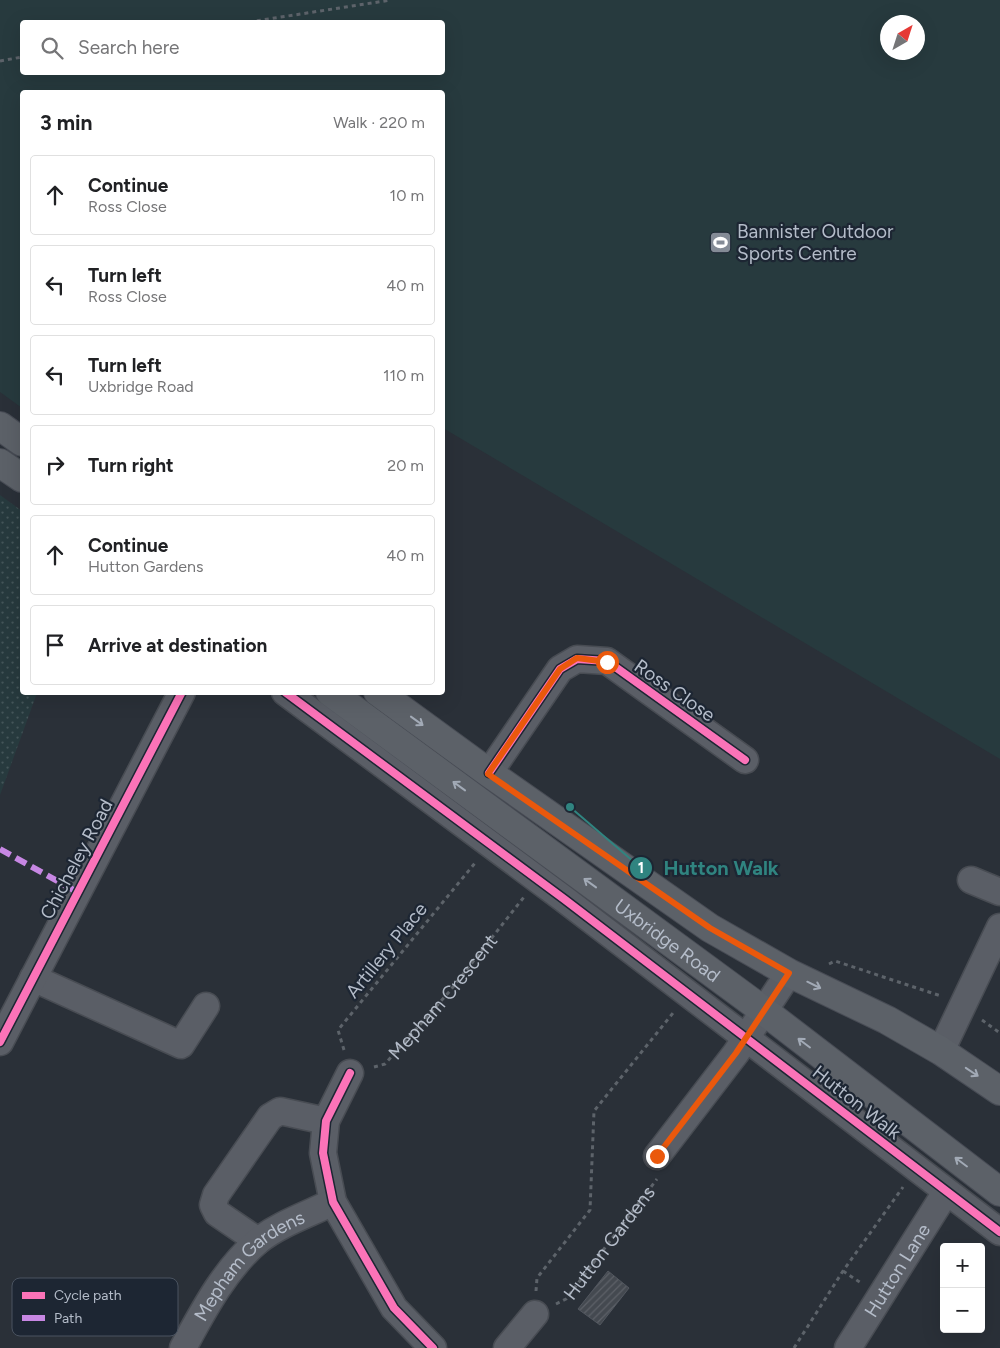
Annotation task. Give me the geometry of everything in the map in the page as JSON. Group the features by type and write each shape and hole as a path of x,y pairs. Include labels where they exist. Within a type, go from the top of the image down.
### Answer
{"main road":[{"path":"0,463 20,477"},
{"name":"Uxbridge Road","path":"334,695 764,1011 1000,1192"},
{"name":"Uxbridge Road","path":"382,695 488,774 710,928 789,973 887,1020 941,1051 1000,1090"}],"street":[{"name":"Ross Close","path":"488,774 560,669 577,658 607,662 745,760"},
{"name":"Chicheley Road","path":"0,1042 180,695"},
{"name":"Hutton Walk","path":"289,695 746,1036 1000,1232"},
{"path":"971,880 1000,892"},
{"path":"941,1051 1000,927"},
{"path":"657,1156 736,1053 789,973"},
{"path":"33,978 181,1045 206,1006"},
{"path":"350,1073 326,1121 322,1154 333,1202 394,1308 432,1348"},
{"path":"258,1242 218,1213 213,1205 216,1195 270,1117 280,1111 326,1121"},
{"name":"Hutton Lane","path":"848,1348 946,1192"},
{"name":"Mepham Gardens","path":"183,1348 222,1282 258,1242 278,1229 333,1202"},
{"path":"506,1348 535,1314"}],"path":[{"path":"262,20 391,0"},
{"path":"0,61 20,57"},
{"path":"827,964 835,961 942,996"},
{"path":"976,1015 1000,1033"},
{"path":"794,1348 842,1271 907,1181"}],"green space":[{"name":"Bannister Outdoor Sports Centre","path":"0,0 1000,0 1000,759 445,429 445,90 20,90 20,407 0,392"},
{"path":"0,495 20,510 20,695 36,695 0,795"}],"building":[{"path":"608,1271 629,1288 600,1325 578,1309"}],"marked path":[{"path":"0,849 77,892"}],"cycle path":[{"path":"489,773 560,669 577,659 607,661 745,760"},
{"path":"0,1042 180,695"},
{"path":"289,695 564,899 1000,1232"},
{"path":"350,1073 326,1121 323,1153 333,1202 394,1308 433,1348"}],"place":[{"name":"Bannister Outdoor Sports Centre","path":"721,242"},
{"name":"Hutton Walk","path":"570,807"}],"route":[{"path":"607,662 577,658 560,669 488,774 710,928 789,973 736,1053 657,1156"}]}
